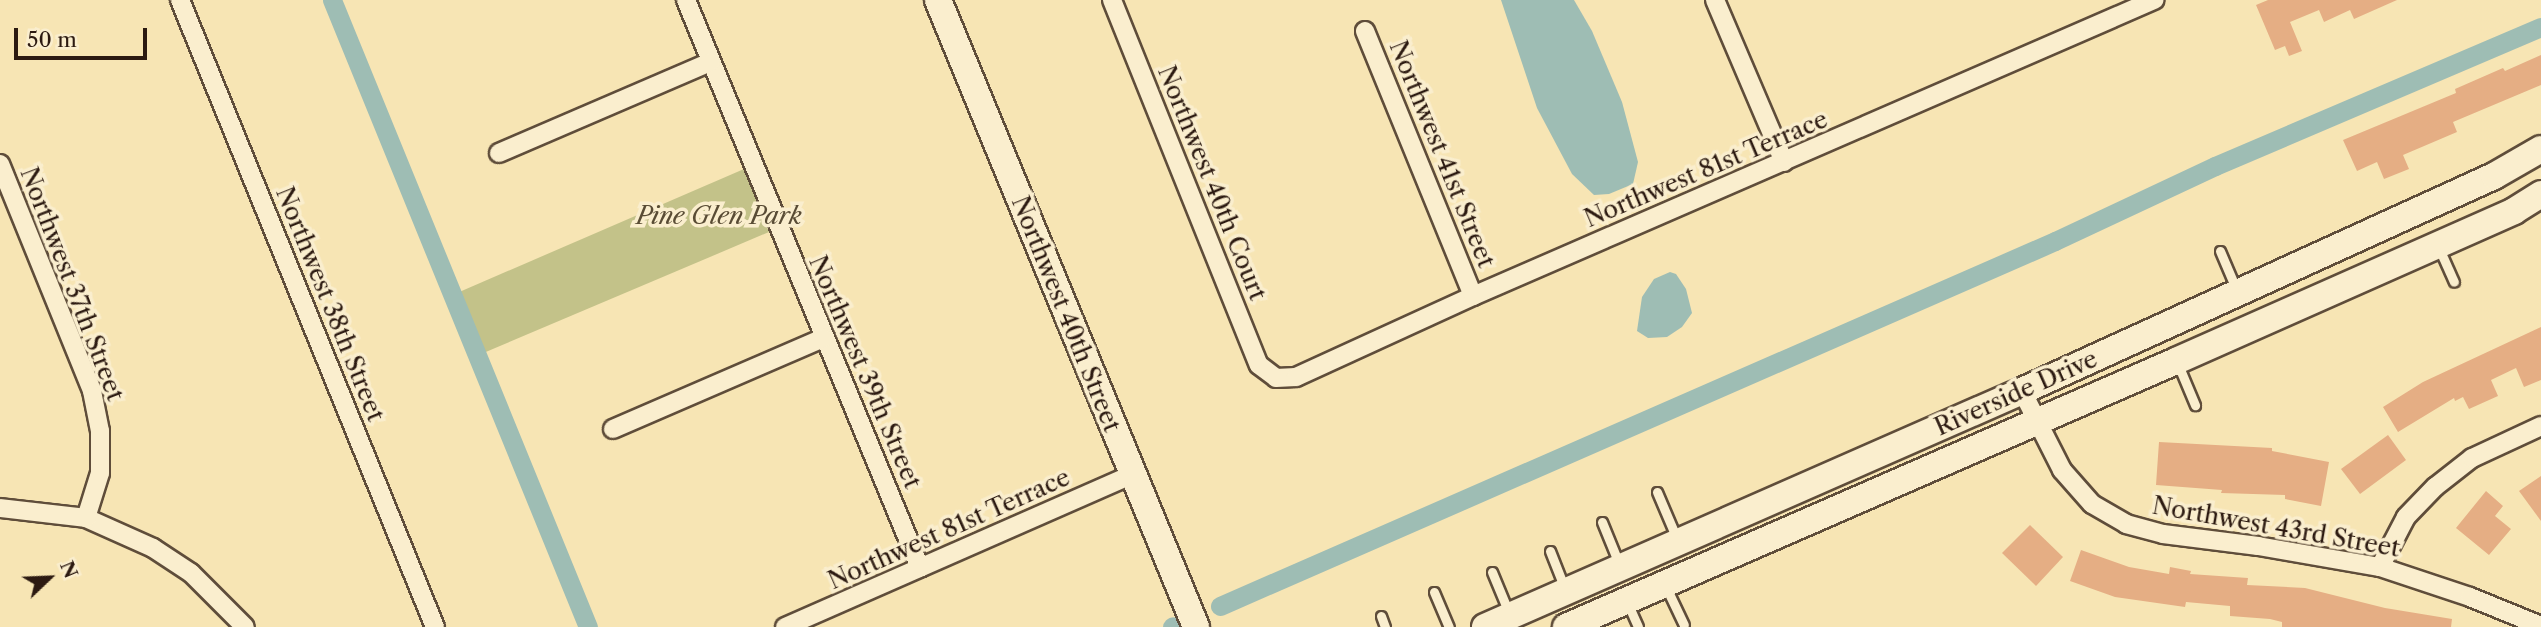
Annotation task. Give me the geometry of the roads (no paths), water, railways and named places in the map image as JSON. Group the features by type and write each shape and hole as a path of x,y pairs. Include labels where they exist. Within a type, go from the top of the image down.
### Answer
{"street":[{"name":"Northwest 38th Street","path":"180,0 435,627"},
{"name":"Northwest 39th Street","path":"686,0 920,568"},
{"name":"Northwest 40th Street","path":"938,0 1196,627"},
{"name":"Northwest 40th Court","path":"1112,0 1259,365 1276,378"},
{"path":"1715,0 1784,162"},
{"name":"Northwest 81st Terrace","path":"1276,378 1296,377 1473,296 2154,0"},
{"name":"Northwest 41st Street","path":"1365,31 1473,296"},
{"path":"499,153 710,62"},
{"name":"Riverside Drive","path":"1485,627 2022,391 2494,176 2541,149"},
{"name":"Northwest 37th Street","path":"0,164 92,391 100,431 100,473 86,517"},
{"name":"Riverside Drive","path":"1566,627 2540,199"},
{"path":"613,429 823,338"},
{"name":"Northwest 43rd Street","path":"2022,391 2062,470 2092,504 2126,524 2163,534 2258,546 2379,567 2470,597 2541,626"},
{"path":"2379,567 2406,517 2435,487 2472,458 2541,426"},
{"name":"Northwest 81st Terrace","path":"785,627 1132,475"},
{"path":"0,508 86,517 153,548 191,572 244,627"}],"lane":[{"path":"2438,244 2454,282"},
{"path":"2220,251 2237,293"},
{"path":"2176,361 2195,405"},
{"path":"1657,492 1678,542"},
{"path":"1602,522 1621,567"},
{"path":"1550,551 1566,592"},
{"path":"1492,572 1510,616"},
{"path":"1665,584 1684,625"},
{"path":"1434,592 1449,627"},
{"path":"1626,600 1639,627"},
{"path":"1381,616 1385,627"}],"water":[{"path":"1501,0 1574,0 1592,31 1622,102 1638,162 1633,184 1609,194 1594,195 1572,174 1537,108"},
{"path":"1670,272 1676,274 1686,289 1692,313 1682,327 1667,337 1648,338 1637,331 1642,297 1654,279"}],"waterway":[{"path":"332,0 588,627"},
{"path":"1220,606 2055,241 2215,166 2541,27"}],"park label":[{"name":"Pine Glen Park","path":"719,216"}]}
